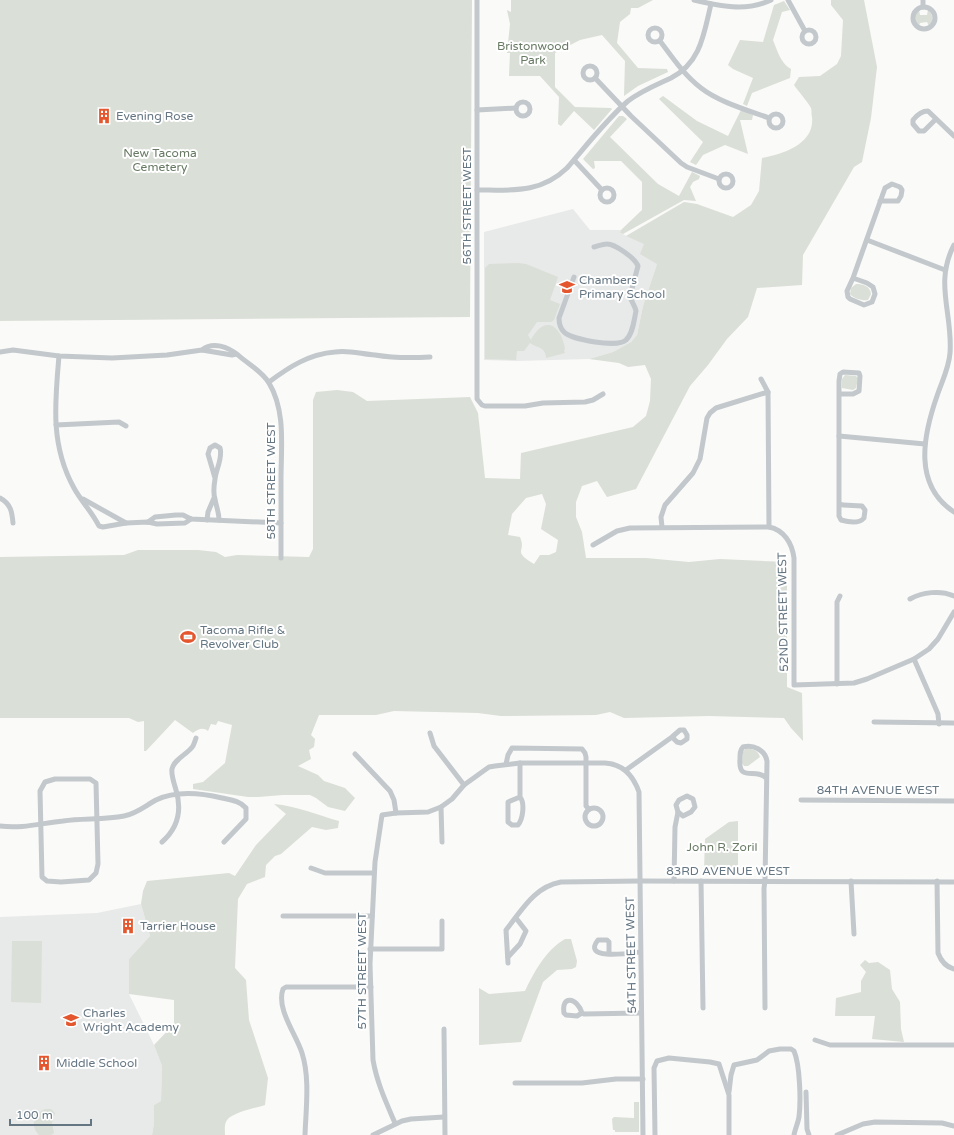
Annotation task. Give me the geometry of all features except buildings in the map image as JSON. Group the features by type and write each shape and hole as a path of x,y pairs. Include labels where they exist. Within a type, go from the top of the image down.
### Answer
{"street":[{"name":"56TH STREET WEST","path":"477,0 476,396 478,402 485,406 525,406 542,403 585,402 593,400 603,394"},
{"path":"694,0 740,8 757,5 771,0"},
{"path":"788,0 806,30"},
{"path":"923,0 923,7"},
{"path":"477,190 521,190 538,186 558,176 622,107 642,92 683,70 694,59 703,40 711,4"},
{"path":"923,7 930,9 934,15 934,23 925,30 918,28 913,20 916,10 923,7"},
{"path":"660,41 692,80 708,93 769,118"},
{"path":"595,78 622,107 681,163 719,179"},
{"path":"477,110 516,108"},
{"path":"936,118 924,131 919,131 913,124 913,120 922,111 928,111 936,118 954,136"},
{"path":"574,160 602,190"},
{"path":"853,278 873,287 875,294 872,302 864,305 850,300 847,291 853,278 867,240 880,202 886,186 892,184 900,186 902,190 898,201 880,202"},
{"path":"867,240 945,270"},
{"path":"574,277 559,318 563,331 573,337 603,343 624,342 627,340 636,311 630,296 638,266 630,255 610,244 594,247"},
{"path":"954,245 949,255 945,270 944,284 951,343 950,357 947,370 933,407 925,444 925,468 929,483 939,499 954,512"},
{"path":"0,352 13,350 59,356 132,358 167,355 202,350 205,347 217,346 229,349 255,368 269,382 299,362 313,356 334,352 354,352 387,357 430,357"},
{"path":"59,356 55,406 57,442 62,462 74,489 100,526 103,527 126,523 148,522 157,524 185,522 191,519"},
{"path":"839,394 853,394 859,391 859,373 843,372 840,374 839,394 840,504 839,516 841,520 847,522 860,522 864,518 865,510 862,506 840,504"},
{"path":"593,545 623,528 769,527 768,392 761,379"},
{"name":"58TH STREET WEST","path":"269,382 275,396 281,418 281,558"},
{"path":"662,527 661,517 665,505 693,473 700,459 707,418 710,413 716,408 768,392"},
{"path":"56,425 119,422 126,426"},
{"path":"839,436 925,444"},
{"path":"207,520 208,512 214,498 215,478 220,456 220,448 215,445 210,448 208,454 215,478"},
{"path":"0,498 8,504 12,510 13,524"},
{"path":"80,498 126,523"},
{"path":"214,498 219,513 219,520"},
{"path":"148,522 155,517 183,515 191,519 281,523"},
{"name":"52ND STREET WEST","path":"769,527 775,528 783,534 792,546 794,552 794,685 837,684"},
{"path":"910,599 922,594 932,593 954,596"},
{"path":"840,596 837,602 837,684 854,683 867,679 914,659 929,649 938,639 954,612"},
{"path":"914,659 938,714 939,724"},
{"path":"874,722 954,723"},
{"path":"430,733 434,746 464,785"},
{"path":"355,754 390,791 394,800 396,813 428,812 441,808 452,799 464,785 489,767 520,763 610,764 626,770 672,737"},
{"path":"162,842 169,836 176,823 179,811 178,794 173,780 172,768 174,764 192,747 196,738"},
{"path":"765,1008 764,888 767,761 766,755 753,746 743,747 740,752 740,764 742,771 746,774 761,774 766,778"},
{"path":"506,764 512,748 582,749 585,753 586,806 589,809"},
{"path":"520,763 522,820 518,825 513,826 508,822 508,805 510,801 520,797"},
{"name":"54TH STREET WEST","path":"626,770 632,777 639,792 643,1135"},
{"path":"55,779 90,779 96,783 97,820 98,864 95,876 89,880 61,882 50,882 43,879 41,874 39,795 43,785 47,781 55,779"},
{"path":"0,826 20,828 64,820 97,820 130,815 156,800 178,794 200,794 241,803 246,808 246,820 224,842"},
{"name":"84TH AVENUE WEST","path":"801,800 954,801"},
{"path":"441,808 442,842"},
{"path":"674,881 675,827 678,812"},
{"name":"57TH STREET WEST","path":"395,1123 376,1075 373,1060 370,949 374,873 382,815 396,813"},
{"path":"311,868 325,873 374,873"},
{"name":"83RD AVENUE WEST","path":"508,963 506,930 538,891 554,883 640,881 954,882"},
{"path":"701,881 703,1008"},
{"path":"851,881 854,934"},
{"path":"937,882 938,953 945,965 954,969"},
{"path":"283,916 372,916"},
{"path":"508,957 520,944 526,930 516,918"},
{"path":"370,949 442,949 442,921"},
{"path":"609,954 640,952"},
{"path":"305,1135 305,1066 299,1046 285,1014 282,989 286,987 370,987"},
{"path":"582,1013 641,1013"},
{"path":"444,1029 445,1135"},
{"path":"815,1040 830,1045 954,1045"},
{"path":"729,1135 729,1095 731,1075 734,1065 757,1060 769,1052 780,1049 791,1049 794,1051 798,1064 799,1118 794,1135"},
{"path":"655,1135 654,1068 657,1061 669,1058 716,1063 720,1066 729,1095"},
{"path":"515,1083 582,1083 616,1079 643,1079"},
{"path":"806,1092 807,1129 809,1135"},
{"path":"373,1135 395,1123 412,1119 444,1117"},
{"path":"837,1135 863,1124 875,1122 942,1123 954,1126"}],"shaded area":[{"name":"Chambers Primary School","path":"573,209 590,230 621,230 620,233 645,244 657,264 643,306 637,335 631,342 613,352 589,359 516,361 484,360 484,232"},
{"name":"Charles Wright Academy","path":"141,904 150,936 129,959 129,994 154,1045 162,1066 161,1101 154,1105 152,1135 0,1135 0,917 97,913"}],"green space":[{"name":"New Tacoma Cemetery","path":"0,0 472,0 470,317 0,321"},
{"name":"Bristonwood Park","path":"511,0 653,0 638,8 631,8 630,14 620,22 617,43 638,68 667,69 668,72 638,86 624,96 625,61 602,35 580,40 555,53 555,87 575,107 612,109 594,130 574,111 561,126 558,124 559,97 540,76 509,76 510,53 507,53 510,24 507,10 511,12"},
{"path":"831,0 864,0 877,67 871,118 862,162 854,167 803,255 802,285 757,288 748,317 727,339 690,386 636,489 607,497 597,481 582,486 576,502 576,517 582,532 586,558 646,558 689,562 720,559 787,562 787,687 802,693 803,741 784,718 709,716 624,718 610,712 596,715 501,716 478,713 394,711 376,715 319,715 311,735 315,739 314,747 309,750 311,759 298,766 318,775 324,781 345,788 355,798 345,811 328,807 310,795 248,797 193,789 193,784 203,782 225,763 232,725 218,721 216,725 211,724 208,731 200,729 193,733 175,720 146,751 144,751 144,721 138,722 129,718 0,718 0,557 124,555 138,550 198,550 216,552 225,557 237,555 309,557 313,549 313,400 316,392 337,390 353,392 367,401 470,397 478,413 485,478 520,479 521,453 633,427 646,416 650,401 651,379 645,365 628,367 619,363 589,359 613,352 631,342 637,335 643,306 657,264 640,254 644,244 626,236 684,202 697,204 733,217 751,205 759,191 762,158 779,154 796,146 803,141 812,126 811,108 794,85 799,77 820,76 837,64 841,56 843,20 831,5","holes":["542,494 546,504 541,529 558,540 556,552 549,555 540,555 534,564 521,554 522,542 520,537 508,535 512,514 526,498"]},
{"path":"784,1 790,10 782,12 773,40 782,60 791,69 790,78 752,93 747,106 743,104 753,78 733,69 728,65 740,40 763,42 774,5"},
{"path":"919,10 920,15 927,15 928,10 931,14 932,20 929,26 927,22 920,23 919,26 916,24 915,15"},
{"path":"663,96 697,121 728,136 741,110 753,115 752,120 740,120 748,154 725,145 703,155 696,165 690,162 703,142 659,99"},
{"path":"619,116 623,116 627,119 610,137 658,184 679,196 692,172 700,176 699,179 693,182 690,187 696,201 684,200 623,234 620,233 621,230 642,210 642,182 621,161 594,161 595,168 593,169 583,159"},
{"path":"489,264 526,264 558,277 550,300 560,304 554,320 551,322 537,322 528,335 531,340 539,329 543,326 550,325 558,331 562,337 565,353 546,358 546,354 541,348 530,343 524,351 517,351 516,360 485,359 485,268"},
{"path":"856,284 868,287 871,294 868,300 859,299 850,294 851,288"},
{"path":"845,375 856,376 858,378 856,388 853,390 842,388 842,379"},
{"path":"746,748 753,749 760,757 748,766 744,766 742,763 743,752"},
{"path":"274,804 299,809 339,821 338,828 326,830 312,827 281,854 275,856 266,865 265,877 247,884 238,899 235,968 246,980 249,1020 268,1078 265,1105 230,1117 225,1123 225,1135 152,1135 154,1105 161,1101 162,1066 154,1045 174,1024 174,1000 129,994 129,959 150,936 141,904 143,891 147,881 229,873 235,876 256,845 286,814"},
{"name":"John R. Zoril","path":"738,821 738,871 704,870 705,839 729,822"},
{"path":"565,939 571,939 577,961 576,967 572,969 557,970 543,982 521,1042 479,1045 479,988 489,994 525,991 532,976 546,955"},
{"path":"12,941 42,941 41,1003 11,1002"},
{"path":"865,960 869,963 878,962 890,970 892,989 900,1002 901,1029 904,1042 872,1039 875,1016 835,1016 836,998 861,992 861,981 866,972 860,965"},
{"path":"634,1102 639,1102 639,1132 615,1132 615,1130 613,1130 612,1119 614,1117 634,1118"},
{"path":"51,1109 55,1113 52,1123 54,1133 51,1135 39,1135 36,1132 34,1120 41,1111"}],"place":[{"name":"Evening Rose","path":"104,116"},
{"name":"Chambers Primary School","path":"567,287"},
{"name":"Tacoma Rifle & Revolver Club","path":"188,637"},
{"name":"Tarrier House","path":"128,926"},
{"name":"Charles Wright Academy","path":"71,1020"},
{"name":"Middle School","path":"44,1063"}]}
